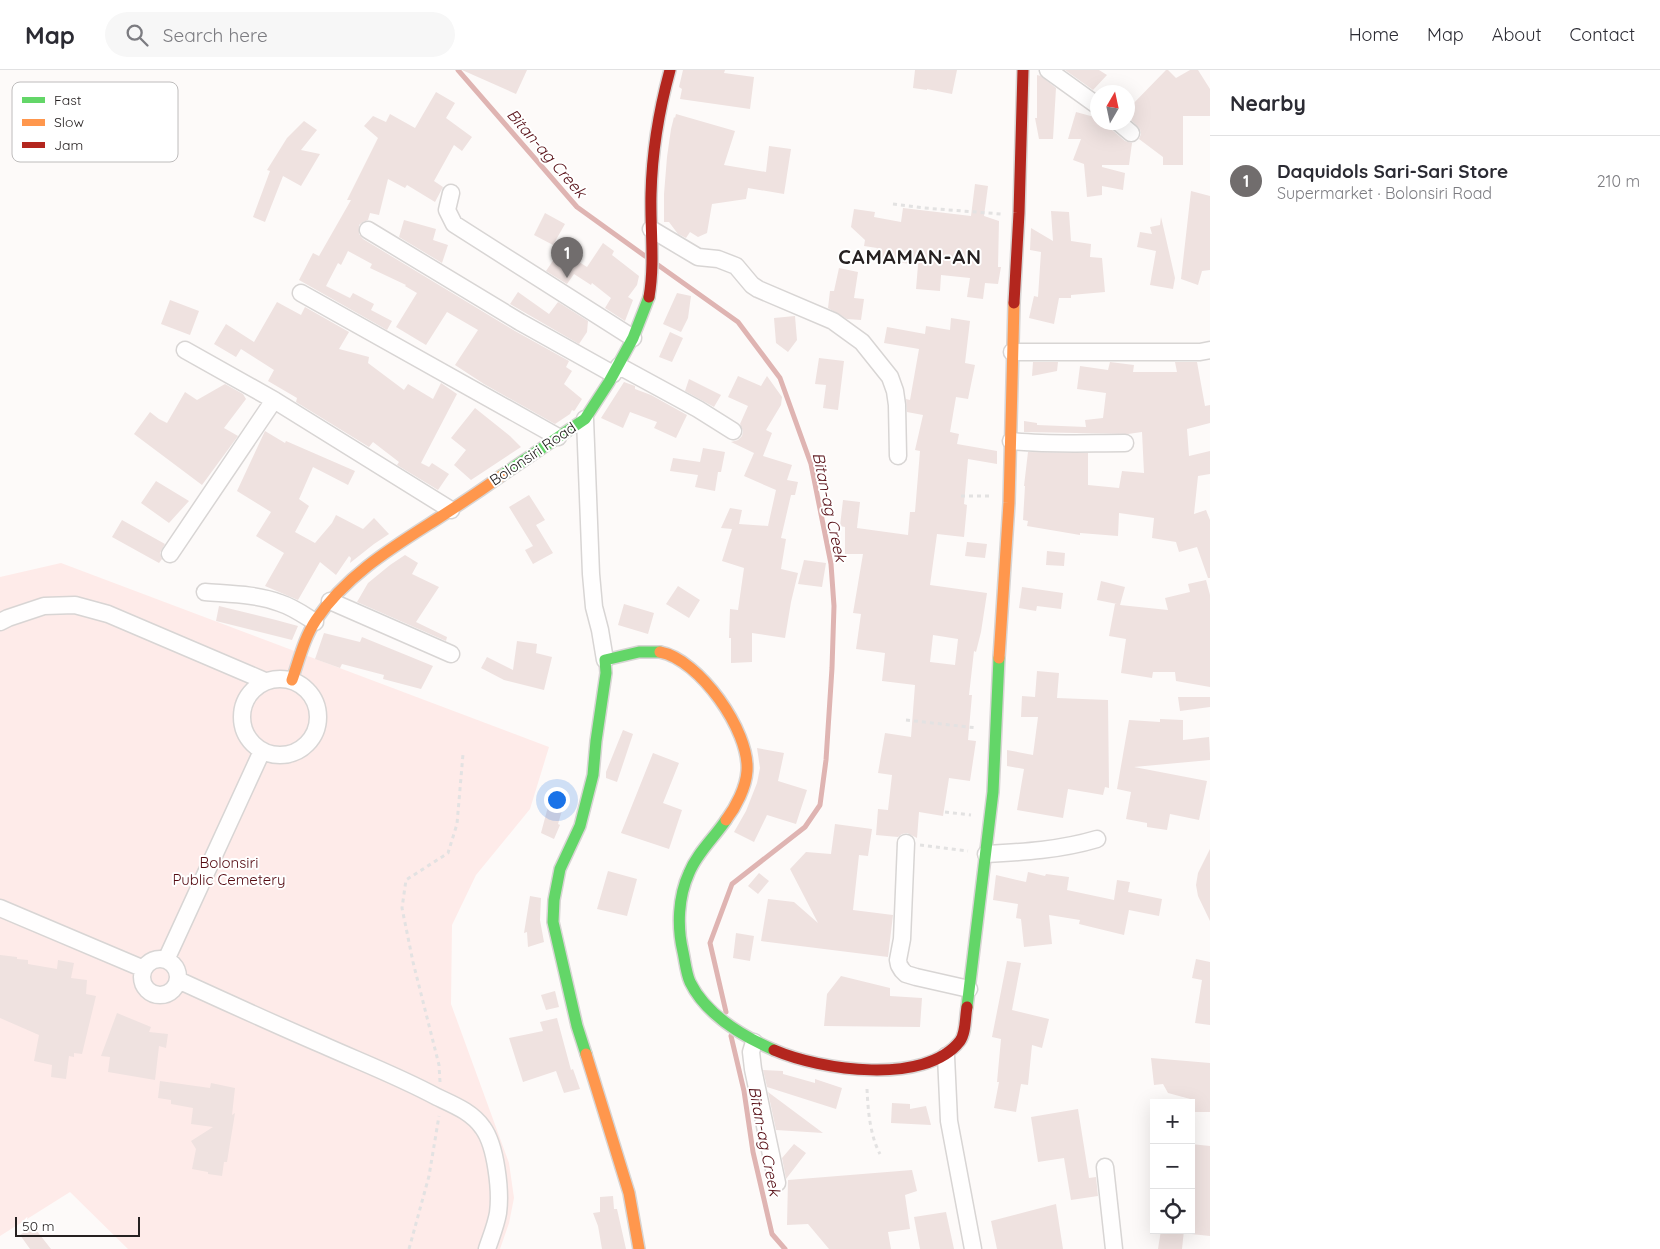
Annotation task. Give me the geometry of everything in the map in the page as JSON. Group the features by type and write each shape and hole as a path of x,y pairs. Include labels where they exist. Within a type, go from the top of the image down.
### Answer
{"main road":[{"name":"Bolonsiri Road","path":"292,680 303,647 315,622 330,602 361,571 382,554 451,510 584,418 616,370 633,338 649,296 652,275 651,194 654,156 662,103 670,70"},
{"path":"639,1249 629,1193 577,1026 553,922 554,900 560,869 580,826 593,775 606,673 605,660 638,652 673,656 716,693 743,747 747,768 744,782 730,815 705,844 691,868 684,884 681,907 680,938 690,981 714,1013 737,1032 754,1042 810,1062 866,1071 883,1071 928,1064 946,1056 961,1039 986,854 992,792 1009,496 1012,352 1019,215 1023,70"}],"street":[{"path":"1048,70 1090,100"},
{"path":"1127,130 1131,133"},
{"path":"451,193 446,210 454,224 633,338"},
{"path":"368,230 520,322 698,409 733,430"},
{"path":"651,236 698,257 718,259 736,266 758,290 833,321 862,342 890,377 895,391 898,456"},
{"path":"301,293 558,437"},
{"path":"185,350 274,400 451,510"},
{"path":"1012,352 1138,353 1200,352 1210,350"},
{"path":"170,554 274,400"},
{"path":"584,418 591,574 594,607 605,660"},
{"path":"1011,441 1035,444 1084,445 1125,443"},
{"path":"205,592 262,598 280,602 315,622"},
{"path":"330,602 451,654"},
{"path":"0,622 44,606 75,606 108,614 265,681"},
{"path":"276,679 292,680 307,689 318,708 317,730 304,747 284,755 273,755 253,745 247,736 242,726 243,704 248,695 265,681 276,679"},
{"path":"166,960 262,751"},
{"path":"986,854 1030,852 1072,846 1097,839"},
{"path":"906,843 899,965 906,974 969,989"},
{"path":"0,908 144,969"},
{"path":"153,960 166,960 175,968 178,980 172,991 160,995 154,994 144,987 142,981 144,969 153,960"},
{"path":"178,980 404,1080 475,1118 485,1130 490,1142 496,1163 499,1186 498,1213 487,1249"},
{"path":"754,1042 751,1052 753,1069 777,1183"},
{"path":"946,1056 949,1121 973,1249"},
{"path":"1105,1167 1114,1249"}],"path":[{"path":"893,204 1019,215"},
{"path":"960,496 1009,496"},
{"path":"906,720 995,730"},
{"path":"409,1249 429,1176 442,1099 439,1065 413,962 402,908 406,880 448,854 457,824 463,754"},
{"path":"945,812 989,817"},
{"path":"906,843 986,854"},
{"path":"866,1071 871,1126 875,1144 880,1154"}],"green space":[{"name":"Bolonsiri Public Cemetery","path":"61,563 549,747 530,809 476,875 452,925 451,1004 509,1163 514,1198 509,1223 500,1249 128,1249 70,1192 0,1236 0,577"}],"building":[{"path":"462,70 527,70 516,94"},
{"path":"683,70 725,70 724,73 754,77 750,109 680,99 682,89 679,87"},
{"path":"915,70 957,70 952,94 913,88"},
{"path":"1065,70 1099,70 1107,75 1098,85 1090,85 1090,88"},
{"path":"1166,70 1176,78 1190,70 1198,70 1210,89 1210,116 1183,116 1183,165 1163,165 1163,157 1139,139 1141,134 1140,129 1135,124 1135,102"},
{"path":"1037,75 1056,88 1053,139 1039,139 1035,118 1037,118"},
{"path":"436,92 455,103 446,118 472,137 462,151 454,145 434,181 443,187 435,202 407,185 405,188 388,179 379,215 370,213 368,220 359,225 359,234 363,239 515,331 569,361 566,367 572,371 564,384 582,399 574,411 572,410 570,414 555,424 484,384 455,365 478,330 447,312 426,345 396,327 417,293 406,285 370,268 372,264 348,251 341,265 338,263 326,286 350,298 353,293 374,304 371,310 392,321 387,330 299,280 313,253 319,256 351,200 347,200 378,138 364,126 373,116 386,122 390,114 415,128"},
{"path":"1076,112 1090,116 1090,130 1112,130 1125,141 1132,143 1129,165 1102,165 1102,167 1125,173 1123,190 1102,186 1102,195 1087,197 1084,164 1073,160 1081,139 1068,139"},
{"path":"676,114 735,131 724,165 766,172 769,146 791,149 784,194 748,188 746,199 712,204 707,233 698,237 690,232 686,238 678,234 669,222 664,222 667,157 671,129"},
{"path":"304,121 317,130 301,150 320,154 301,186 283,176 265,222 253,217 270,171 267,170 287,138"},
{"path":"975,184 988,186 984,216 999,221 998,267 1001,267 998,284 985,283 983,299 967,297 970,278 941,275 940,291 916,289 918,265 875,257 877,248 864,246 865,240 851,227 854,209 875,212 874,217 901,222 903,208 971,216"},
{"path":"1191,191 1210,196 1210,270 1202,271 1198,285 1181,279"},
{"path":"1051,211 1069,212 1071,241 1091,244 1090,257 1102,258 1105,292 1071,295 1071,298 1059,298 1054,324 1029,318 1034,296 1038,297 1041,252 1030,250 1031,228 1053,241"},
{"path":"545,213 565,224 553,245 534,235"},
{"path":"1161,217 1175,278 1173,289 1150,285 1156,251 1137,247 1140,232 1152,234 1150,227 1160,225"},
{"path":"404,220 436,229 433,240 448,245 442,263 399,237"},
{"path":"603,243 614,251 612,255 639,276 637,285 628,297 633,300 625,321 605,308 611,298 592,283 591,285 574,274 567,284 546,271 560,250 587,267"},
{"path":"839,268 858,272 854,298 864,299 861,320 847,319 828,308 830,291 834,291"},
{"path":"518,292 549,314 558,302 588,321 587,332 579,344 510,304"},
{"path":"677,293 691,296 688,318 681,332 663,324"},
{"path":"170,300 199,311 190,335 161,324"},
{"path":"277,302 301,315 305,307 349,332 339,349 369,357 368,363 404,390 408,384 433,399 441,383 457,394 421,463 429,467 432,463 449,474 438,490 397,465 399,462 373,442 369,447 296,402 297,398 268,381 274,370 241,349 236,357 214,344 226,324 254,342"},
{"path":"795,316 797,340 788,352 776,343 774,318"},
{"path":"951,318 970,321 965,363 975,365 968,399 956,397 950,432 959,434 957,444 997,451 997,464 968,459 964,504 967,505 964,537 937,534 930,585 987,593 981,632 976,652 974,651 969,695 972,695 968,740 976,741 970,781 949,778 943,816 919,812 917,838 907,833 898,837 876,835 878,809 888,810 892,775 878,773 885,733 911,737 915,685 882,681 885,653 856,649 861,614 853,613 863,554 845,554 845,527 840,526 843,500 860,502 857,528 908,535 910,512 915,512 920,451 915,450 923,415 907,412 906,399 910,400 919,349 884,343 887,327 925,334 926,326 950,330","holes":["933,635 958,639 955,665 930,662"]},
{"path":"670,332 683,338 672,362 659,357"},
{"path":"819,358 844,361 838,410 823,408 826,385 815,384"},
{"path":"1033,362 1058,362 1057,371 1032,376"},
{"path":"1110,362 1134,365 1133,372 1177,372 1175,362 1197,362 1205,406 1210,405 1210,423 1187,429 1189,456 1210,451 1210,474 1198,476 1194,514 1206,510 1210,520 1210,578 1208,578 1197,547 1179,552 1176,542 1152,538 1154,518 1119,513 1118,536 1080,533 1080,535 1027,526 1028,521 1023,520 1028,452 1088,453 1088,485 1119,488 1122,471 1144,473 1142,432 1128,434 1024,432 1024,421 1037,423 1037,425 1086,427 1085,420 1103,418 1106,393 1077,389 1080,366 1108,370"},
{"path":"738,376 761,386 767,376 782,397 781,405 766,430 772,433 763,456 792,465 787,480 798,482 795,495 791,495 781,538 786,539 781,569 798,573 785,638 752,633 752,662 731,663 731,638 729,638 730,609 738,610 744,568 722,561 732,529 721,528 730,508 742,510 739,524 768,526 776,490 744,476 754,453 731,442 738,440 742,436 743,431 740,424 748,406 728,397"},
{"path":"689,379 721,395 714,407 685,391"},
{"path":"624,382 635,386 635,389 651,395 687,415 676,438 654,428 657,422 630,412 623,428 601,418"},
{"path":"225,384 243,394 246,399 224,428 238,436 202,485 134,434 150,412 167,423 185,392 197,400"},
{"path":"475,408 521,447 471,480 454,465 466,450 451,438"},
{"path":"265,431 285,443 286,441 355,471 348,485 313,467 299,499 309,506 295,532 315,543 332,523 336,515 363,529 374,518 389,534 350,563 351,558 349,556 336,575 320,562 298,600 265,586 284,553 256,536 271,512 237,491"},
{"path":"703,448 725,452 721,472 718,472 715,491 695,487 698,475 670,471 673,458 700,462"},
{"path":"156,481 189,501 169,523 141,503"},
{"path":"529,495 545,520 536,525 553,553 533,564 525,550 533,546 509,507"},
{"path":"122,520 165,544 160,553 162,559 159,563 112,537"},
{"path":"967,542 987,544 985,558 965,556"},
{"path":"1047,551 1065,553 1064,566 1046,565"},
{"path":"405,555 418,563 412,574 439,587 416,622 447,637 446,641 357,602 368,583"},
{"path":"804,560 826,563 822,587 798,584"},
{"path":"1206,580 1210,595 1210,687 1176,681 1175,672 1153,672 1152,678 1121,673 1126,639 1109,636 1115,604 1117,604 1097,600 1101,581 1125,587 1120,605 1168,610 1165,598 1190,592 1188,584"},
{"path":"678,586 700,600 689,618 666,604"},
{"path":"1022,587 1063,593 1061,609 1037,606 1036,611 1019,608"},
{"path":"624,604 654,613 648,634 618,625"},
{"path":"219,606 298,626 292,640 216,621"},
{"path":"324,633 360,642 362,637 433,666 421,689 383,679 384,675 342,664 340,668 315,659"},
{"path":"517,641 537,644 536,653 552,657 544,690 504,680 481,668 487,657 513,670"},
{"path":"1037,671 1059,673 1057,698 1108,700 1109,788 1105,787 1103,795 1068,789 1063,818 1017,810 1024,769 1007,766 1007,750 1033,755 1038,717 1021,717 1022,696 1035,697"},
{"path":"1178,697 1210,697 1210,707 1180,711"},
{"path":"1160,719 1183,720 1183,740 1209,737 1210,760 1134,767 1207,781 1199,820 1170,814 1167,830 1147,827 1147,823 1126,819 1131,792 1117,789 1129,720 1160,722"},
{"path":"623,730 633,734 617,782 606,778 606,772"},
{"path":"757,748 784,753 778,781 807,790 796,824 767,815 754,842 734,832 746,811 757,783 760,768"},
{"path":"653,753 679,763 663,803 682,810 669,849 621,833"},
{"path":"549,803 563,807 558,824 560,825 554,839 541,833"},
{"path":"835,824 872,829 868,856 859,855 853,910 893,915 888,957 761,941 768,899 794,902 818,923 790,869 806,852 831,854"},
{"path":"1210,849 1210,921 1198,896 1196,885 1198,873"},
{"path":"608,871 637,879 627,916 597,909"},
{"path":"1028,872 1045,876 1046,874 1069,877 1067,890 1114,900 1117,880 1130,882 1128,892 1162,899 1159,916 1129,910 1124,935 1079,924 1080,920 1049,915 1052,944 1024,947 1021,919 1016,918 1018,904 993,900 996,875 1026,882"},
{"path":"759,873 769,881 758,894 748,886"},
{"path":"530,896 541,898 540,920 544,942 528,947 527,932 524,933"},
{"path":"736,933 754,936 750,961 733,958"},
{"path":"0,955 17,957 17,959 28,960 28,964 57,969 58,960 74,963 71,978 87,980 86,994 96,996 82,1054 74,1053 74,1057 69,1056 66,1079 51,1077 52,1065 34,1061 39,1035 0,1018"},
{"path":"1196,959 1210,962 1210,1025 1195,1023 1202,980 1192,978"},
{"path":"1007,961 1021,963 1012,1010 1049,1019 1042,1048 1032,1045 1028,1085 1021,1084 1016,1112 994,1108 999,1082 997,1082 1001,1039 992,1037"},
{"path":"841,976 890,988 890,996 922,998 920,1027 824,1026 827,994"},
{"path":"555,991 559,1007 546,1010 541,995"},
{"path":"117,1013 151,1027 149,1032 168,1034 166,1048 159,1046 155,1080 108,1072 110,1057 101,1056"},
{"path":"557,1018 571,1070 573,1069 580,1089 564,1093 556,1071 523,1082 509,1038 543,1031 540,1022"},
{"path":"1151,1058 1210,1063 1210,1112 1195,1112 1195,1099 1168,1093 1163,1084 1154,1085"},
{"path":"763,1070 783,1071 783,1074 815,1083 815,1079 842,1088 836,1109 767,1087"},
{"path":"160,1081 210,1088 211,1083 235,1088 232,1115 235,1113 227,1162 224,1162 222,1176 192,1169 196,1149 191,1141 213,1127 191,1124 193,1108 171,1104 171,1100 158,1098"},
{"path":"768,1092 823,1133 776,1130"},
{"path":"892,1103 910,1104 910,1109 926,1106 931,1125 891,1123"},
{"path":"1078,1109 1089,1178 1096,1177 1098,1196 1071,1200 1064,1158 1038,1162 1031,1117"},
{"path":"794,1144 806,1153 786,1179 782,1158"},
{"path":"1195,1144 1210,1146 1210,1236 1191,1234 1195,1234"},
{"path":"912,1170 917,1191 905,1195 910,1229 888,1232 891,1249 829,1249 808,1224 787,1225 788,1180"},
{"path":"613,1196 614,1209 617,1209 626,1249 602,1249 598,1226 593,1213 600,1212 600,1197"},
{"path":"1056,1204 1063,1249 997,1249 991,1221"},
{"path":"946,1212 954,1249 920,1249 914,1217"},
{"path":"33,1226 51,1249 30,1249 20,1235"},
{"path":"1160,1234 1184,1234 1182,1249 1158,1249"}],"waterway":[{"name":"Bitan-ag Creek","path":"458,70 577,207 645,256"},
{"name":"Bitan-ag Creek","path":"658,265 738,322 780,378 811,464 831,564 834,606 832,668 826,760 820,805 805,827 732,884 710,943 726,1012"},
{"name":"Bitan-ag Creek","path":"731,1036 744,1091 753,1152 772,1234 785,1249"}],"traffic: fast":[{"path":"501,476 585,419 609,382 633,338 649,297"},
{"path":"586,1054 577,1026 553,922 554,900 560,869 580,826 593,775 606,673 605,660 639,652 660,652"},
{"path":"967,1007 993,792 999,658"},
{"path":"726,820 696,859 685,882 679,922 687,971 690,982 705,1005 738,1031 774,1050"}],"traffic: slow":[{"path":"999,658 1009,503 1014,303"},
{"path":"292,680 308,634 316,620 341,589 387,551 501,476"},
{"path":"660,652 675,657 705,682 719,699 740,737 746,755 747,771 745,784 740,797 726,820"},
{"path":"586,1054 629,1193 639,1249"}],"traffic: jam":[{"path":"649,297 652,271 651,194 653,163 659,116 670,70"},
{"path":"1014,303 1019,213 1023,70"},
{"path":"774,1050 794,1057 844,1068 898,1069 923,1064 944,1055 960,1041 967,1007"}],"place":[{"name":"Daquidols Sari-Sari Store","path":"567,278"}],"district":[{"name":"CAMAMAN-AN","path":"910,257"}]}
